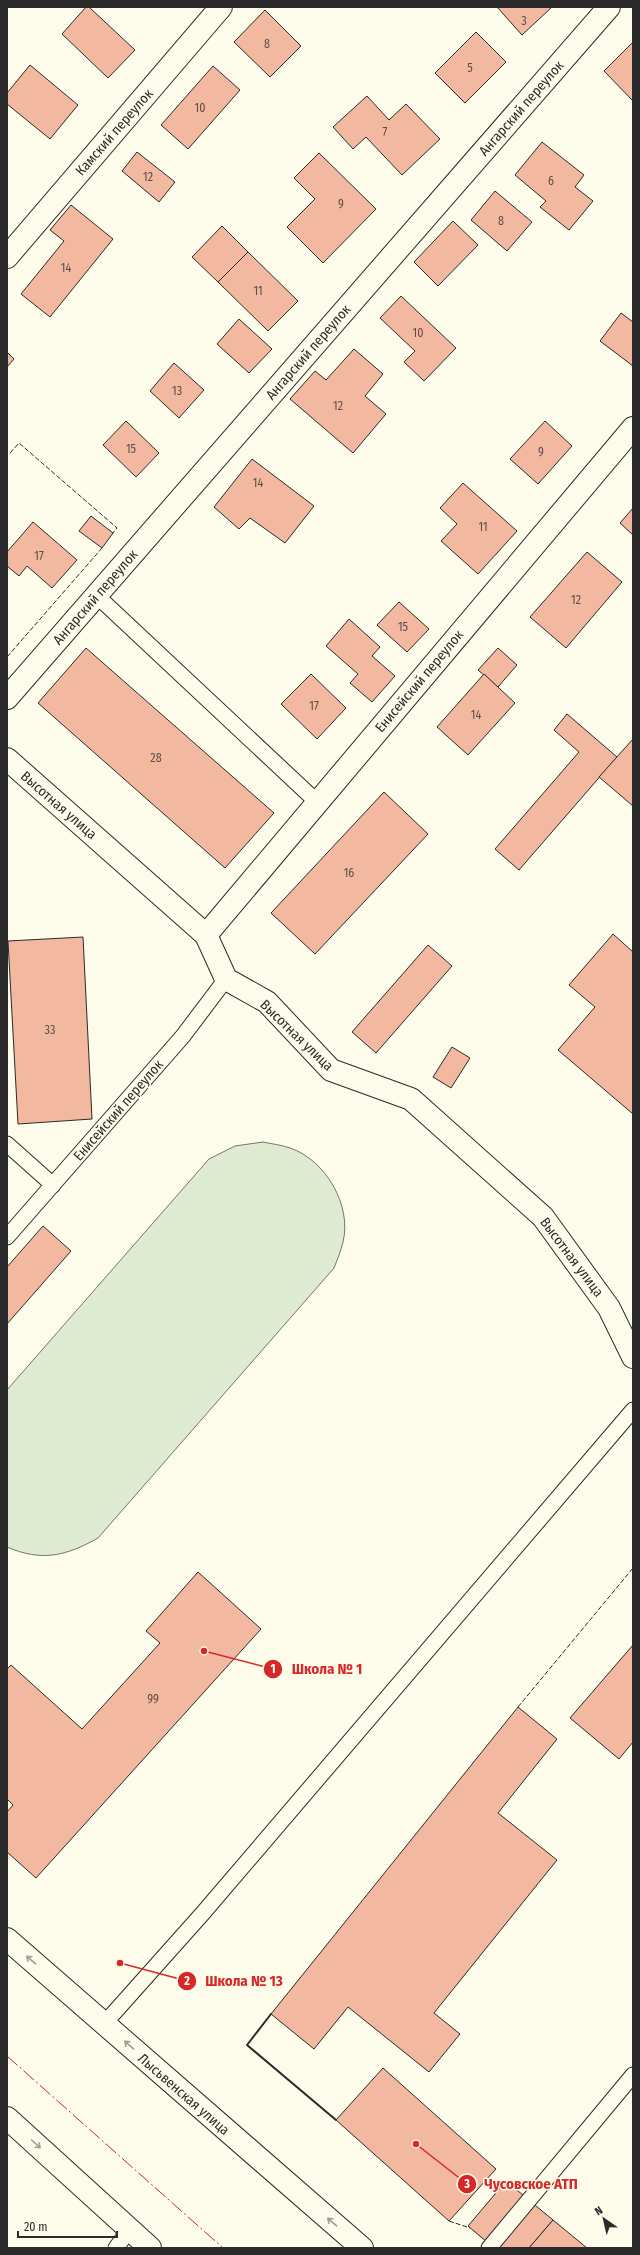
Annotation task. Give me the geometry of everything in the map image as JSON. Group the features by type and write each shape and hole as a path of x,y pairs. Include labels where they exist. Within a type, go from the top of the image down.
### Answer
{"street":[{"name":"Камский переулок","path":"7,257 221,7"},
{"name":"Ангарский переулок","path":"7,698 609,7"},
{"name":"Енисейский переулок","path":"206,935 633,428"},
{"name":"Высотная улица","path":"7,759 206,935 226,979 267,1002 331,1070 411,1099 543,1217 609,1308 633,1357"},
{"name":"Лысьвенская улица","path":"7,1939 362,2248"},
{"path":"7,2118 150,2248"}],"lane":[{"path":"96,595 317,802"},
{"name":"Енисейский переулок","path":"7,1237 183,1036 226,979"},
{"path":"7,1144 52,1185"},
{"path":"104,2024 203,1913 633,1410"},
{"path":"489,2248 633,2075"},
{"path":"116,2248 129,2230"}],"green space":[{"path":"263,1142 287,1147 303,1154 315,1163 333,1186 340,1200 344,1214 345,1228 343,1242 334,1268 98,1538 75,1549 54,1555 31,1554 7,1547 7,1390 209,1159 235,1146"}],"building":[{"path":"86,7 89,7 135,50 108,78 62,34"},
{"path":"497,7 552,7 522,35"},
{"path":"265,10 301,46 270,77 234,42"},
{"path":"476,32 506,62 465,103 435,73"},
{"path":"632,43 633,44 633,101 604,71"},
{"path":"30,65 78,105 50,139 7,104 7,93"},
{"path":"213,66 240,90 188,149 161,125"},
{"path":"367,96 389,120 406,104 440,139 402,175 366,137 353,149 333,127"},
{"path":"542,142 584,175 575,187 593,201 569,230 540,207 546,201 515,175"},
{"path":"137,152 175,182 159,202 122,171"},
{"path":"319,153 376,209 323,263 287,227 315,199 294,178"},
{"path":"495,191 532,222 507,251 471,220"},
{"path":"71,205 113,239 50,317 21,294 64,241 50,230"},
{"path":"453,221 478,245 438,286 414,262"},
{"path":"222,226 248,252 218,282 192,257"},
{"path":"248,252 298,301 268,331 218,282"},
{"path":"401,296 456,348 424,381 404,362 415,351 380,318"},
{"path":"621,313 633,322 633,366 600,341"},
{"path":"239,319 272,349 249,373 217,344"},
{"path":"354,349 383,374 365,396 386,414 353,453 290,399 315,371 326,380"},
{"path":"7,352 14,359 7,367"},
{"path":"174,363 204,390 179,418 150,391"},
{"path":"126,421 159,453 136,477 103,445"},
{"path":"545,421 572,446 538,484 510,459"},
{"path":"252,459 314,506 285,543 250,518 239,529 214,507"},
{"path":"463,483 517,531 478,574 441,541 457,524 440,508"},
{"path":"633,508 633,535 620,523"},
{"path":"91,516 113,533 102,548 79,531"},
{"path":"33,522 77,560 52,588 27,566 19,576 7,566 7,552"},
{"path":"587,552 622,582 566,648 530,617"},
{"path":"399,602 429,629 407,652 377,625"},
{"path":"349,619 380,647 372,656 395,676 372,702 350,683 358,674 326,646"},
{"path":"86,648 274,813 225,868 38,703"},
{"path":"498,648 517,665 498,687 478,670"},
{"path":"311,674 346,708 317,739 281,704"},
{"path":"484,674 515,703 468,755 437,727"},
{"path":"567,714 617,757 519,870 495,849 579,752 554,730"},
{"path":"633,739 633,806 599,777"},
{"path":"384,792 428,834 315,954 271,913"},
{"path":"613,934 633,952 633,1114 558,1050 595,1007 569,985"},
{"path":"83,937 92,1119 18,1124 8,941"},
{"path":"428,945 452,966 376,1053 352,1032"},
{"path":"452,1047 470,1058 451,1088 433,1077"},
{"path":"43,1226 71,1251 7,1324 7,1267"},
{"path":"198,1572 261,1629 36,1878 7,1852 7,1812 13,1805 7,1799 7,1669 11,1665 82,1729 160,1643 146,1631"},
{"path":"633,1645 633,1742 619,1759 570,1718"},
{"path":"518,1707 557,1739 498,1813 557,1860 434,2013 460,2034 429,2072 348,2007 314,2049 271,2014"},
{"path":"383,2068 496,2169 449,2221 336,2120"},
{"path":"506,2181 553,2220 529,2248 494,2248 468,2226"},
{"path":"553,2220 587,2248 529,2248"}],"fence":[{"path":"10,453 19,443 117,528 113,533"},
{"path":"7,657 102,548"},
{"path":"518,1707 633,1568"},
{"path":"449,2221 470,2228"}],"wall":[{"path":"271,2014 247,2045 336,2120"}],"power":[{"path":"7,2056 223,2248"}],"place":[{"name":"Школа № 1","path":"204,1651"},
{"name":"Школа № 13","path":"120,1963"},
{"name":"Чусовское АТП","path":"416,2144"}]}
